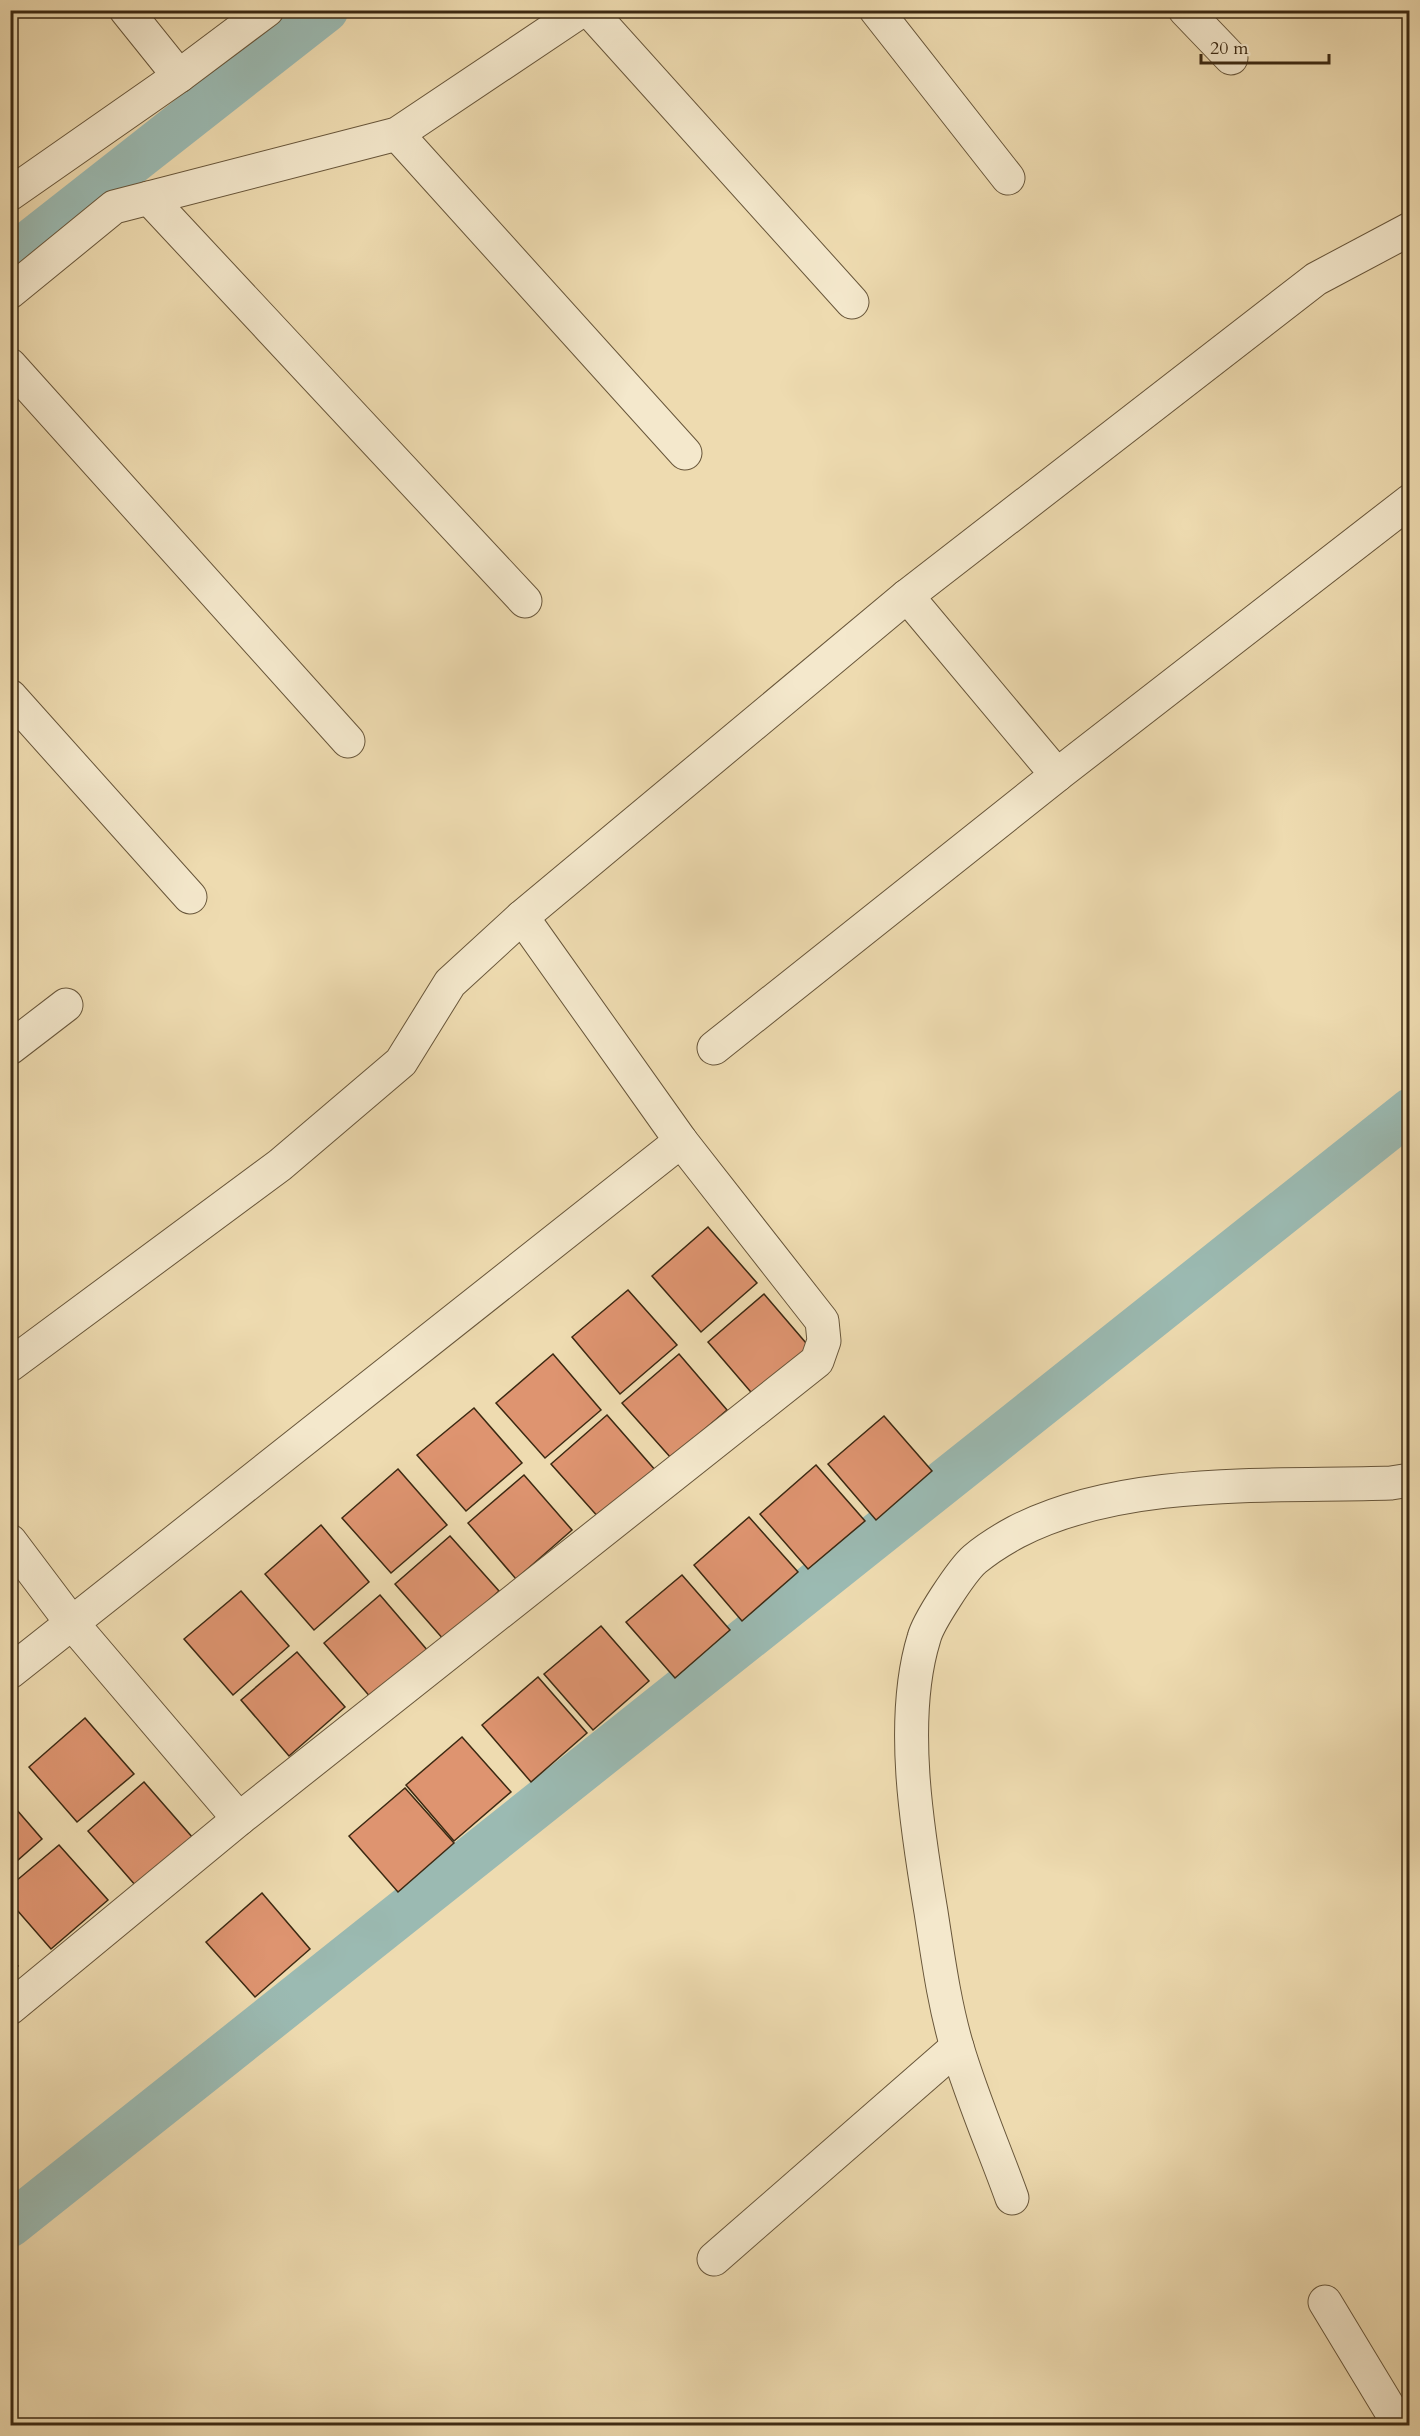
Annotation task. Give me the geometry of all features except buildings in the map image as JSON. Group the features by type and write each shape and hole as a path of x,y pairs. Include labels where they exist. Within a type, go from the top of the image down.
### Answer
{"street":[{"path":"126,10 179,76"},
{"path":"10,194 179,76 267,10"},
{"path":"10,292 114,207 397,134 582,10"},
{"path":"589,10 852,302"},
{"path":"876,10 1008,178"},
{"path":"1185,10 1231,58"},
{"path":"397,134 685,453"},
{"path":"149,198 525,601"},
{"path":"10,1365 280,1165 401,1062 450,983 522,917 907,596 1316,279 1410,229"},
{"path":"10,365 348,741"},
{"path":"714,1048 1057,775 1410,501"},
{"path":"907,596 1057,775"},
{"path":"10,696 190,897"},
{"path":"10,2008 239,1819 817,1361 824,1341 822,1321 681,1141 522,917"},
{"path":"10,1048 66,1005"},
{"path":"10,1672 681,1141"},
{"path":"1012,2198 957,2047 938,1958 923,1864 914,1790 913,1720 915,1676 924,1635 948,1595 973,1561 1016,1533 1058,1515 1107,1500 1186,1490 1391,1483 1410,1480"},
{"path":"10,1541 71,1622 239,1819"},
{"path":"714,2259 957,2047"},
{"path":"1325,2302 1400,2426"}],"waterway":[{"path":"10,258 326,10"},
{"path":"10,2225 1410,1111"}]}
